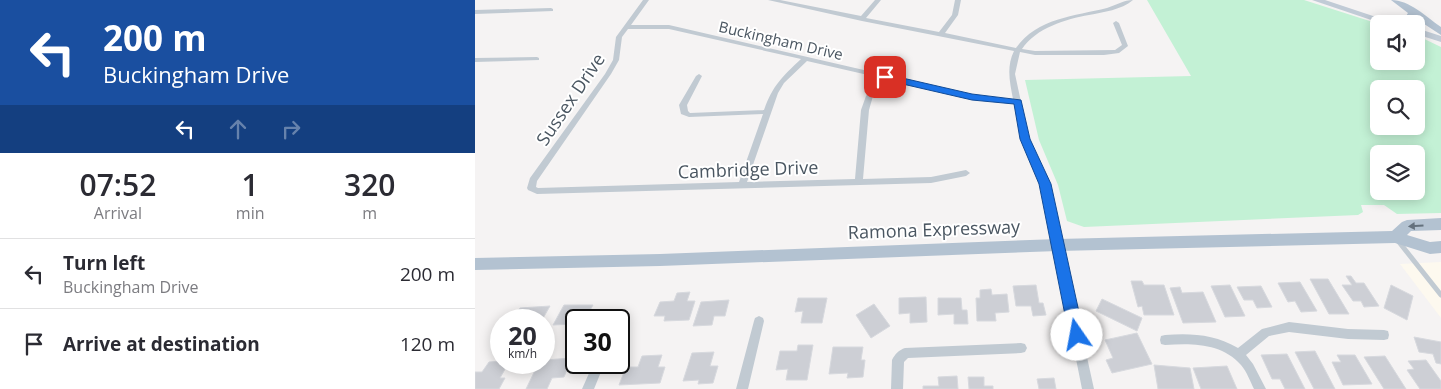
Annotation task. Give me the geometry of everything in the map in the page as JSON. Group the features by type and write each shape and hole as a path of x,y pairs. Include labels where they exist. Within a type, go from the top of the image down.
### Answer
{"main road":[{"path":"1396,0 1441,32"},
{"name":"Ramona Expressway","path":"1395,237 1407,226 1441,224"},
{"name":"Ramona Expressway","path":"475,264 660,260 1058,245 1395,237 1430,248 1441,247"}],"street":[{"name":"Sussex Drive","path":"531,188 533,180 608,74 616,60 619,37 646,0"},
{"path":"771,0 792,2 940,35 1035,53 1117,52 1125,46 1116,23"},
{"path":"862,18 878,0"},
{"path":"940,35 951,22 956,12 958,0"},
{"path":"1316,0 1370,17"},
{"path":"1088,389 1045,184 1025,139 1012,74 1013,63 1017,50 1043,28 1058,21 1116,7 1126,1"},
{"path":"475,12 551,10"},
{"name":"Buckingham Drive","path":"625,27 669,27 972,97 1018,102"},
{"path":"1425,34 1441,39"},
{"path":"475,60 537,59"},
{"path":"742,185 766,112 781,82 805,59"},
{"path":"699,76 683,105 683,112 689,115 766,112"},
{"path":"859,181 865,110 870,96 885,77"},
{"name":"Cambridge Drive","path":"531,188 537,191 931,180 966,173"},
{"path":"742,389 759,321"},
{"path":"1237,355 1266,332 1289,327 1348,334 1384,335"},
{"path":"1165,340 1192,338 1212,341 1237,355 1246,363 1260,389"},
{"path":"897,389 898,360 901,356 913,352 1021,348"},
{"path":"588,389 594,374"}],"lane":[{"path":"1395,237 1441,295"}],"shaded area":[{"path":"1441,262 1441,318 1400,264"}],"green space":[{"path":"1147,0 1304,0 1370,21 1370,70 1425,70 1425,39 1441,47 1441,213 1397,214 1384,205 1361,205 1363,212 1358,215 1084,227 1067,221 1058,185 1039,140 1025,80 1191,76"}],"building":[{"path":"1346,276 1351,276 1356,283 1364,283 1379,306 1364,307 1361,301 1353,301 1342,285 1352,285"},
{"path":"1310,279 1328,279 1349,314 1329,314"},
{"path":"1131,281 1142,281 1144,285 1164,285 1174,315 1144,315 1142,306 1138,307"},
{"path":"1300,282 1317,311 1301,312 1295,301 1288,302 1278,283"},
{"path":"1036,285 1039,303 1043,303 1046,315 1033,316 1031,306 1016,306 1013,286"},
{"path":"1230,285 1245,316 1225,317 1211,286"},
{"path":"1391,285 1413,296 1407,320 1384,308"},
{"path":"1261,286 1272,307 1257,308 1253,300 1244,300 1237,287"},
{"path":"1180,287 1182,293 1203,292 1216,322 1183,323 1170,288"},
{"path":"991,289 992,295 1007,294 1009,312 995,313 996,321 977,321 976,298 980,298 980,290"},
{"path":"690,292 687,301 695,301 689,320 664,321 665,316 654,316 660,302 674,301 677,293"},
{"path":"926,297 927,322 910,323 910,313 899,314 899,298"},
{"path":"798,298 827,298 822,323 801,323 803,311 795,312"},
{"path":"938,298 961,298 962,310 967,310 968,324 954,324 954,314 938,315"},
{"path":"1102,299 1142,318 1137,331 1096,311"},
{"path":"729,300 725,316 714,316 712,325 693,326 701,302"},
{"path":"874,304 890,326 871,338 856,315"},
{"path":"564,305 593,305 591,309 565,309 565,324 555,325"},
{"path":"550,306 548,309 520,308"},
{"path":"1137,333 1152,364 1112,373 1106,360 1113,358 1105,340"},
{"path":"1414,337 1441,342 1441,364 1436,363 1433,354 1419,352"},
{"path":"798,345 813,345 807,380 786,380 788,369 776,370 780,351 797,351"},
{"path":"833,347 863,347 861,360 865,360 863,377 847,378 848,373 829,374"},
{"path":"1315,351 1335,389 1314,389 1295,352"},
{"path":"714,352 710,366 718,366 713,383 698,384 699,380 683,381 692,353"},
{"path":"1287,354 1305,389 1285,389 1280,379 1272,379 1261,355"},
{"path":"662,355 658,367 665,367 660,383 619,385 623,374 630,374 630,367 638,367 642,356"},
{"path":"1337,355 1355,355 1372,384 1343,385 1332,362 1341,362"},
{"path":"1385,356 1406,389 1384,389 1364,357"},
{"path":"565,358 564,377 552,378 547,389 526,389 533,374 555,374 555,359"},
{"path":"1426,360 1441,381 1441,389 1420,389 1407,370 1414,369 1408,361"},
{"path":"489,362 490,374 502,374 500,378 505,378 499,389 475,389 475,372 482,372"},
{"path":"1154,365 1190,368 1194,389 1158,389"},
{"path":"1227,366 1237,389 1201,389 1193,368"},
{"path":"957,376 958,389 923,389 923,386 939,386 938,377"},
{"path":"968,377 984,377 984,386 993,386 993,389 969,389"},
{"path":"1054,378 1056,389 1039,389 1037,379"}],"route":[{"path":"885,77 993,101 1018,102 1025,139 1042,173 1045,184 1077,335"}]}
